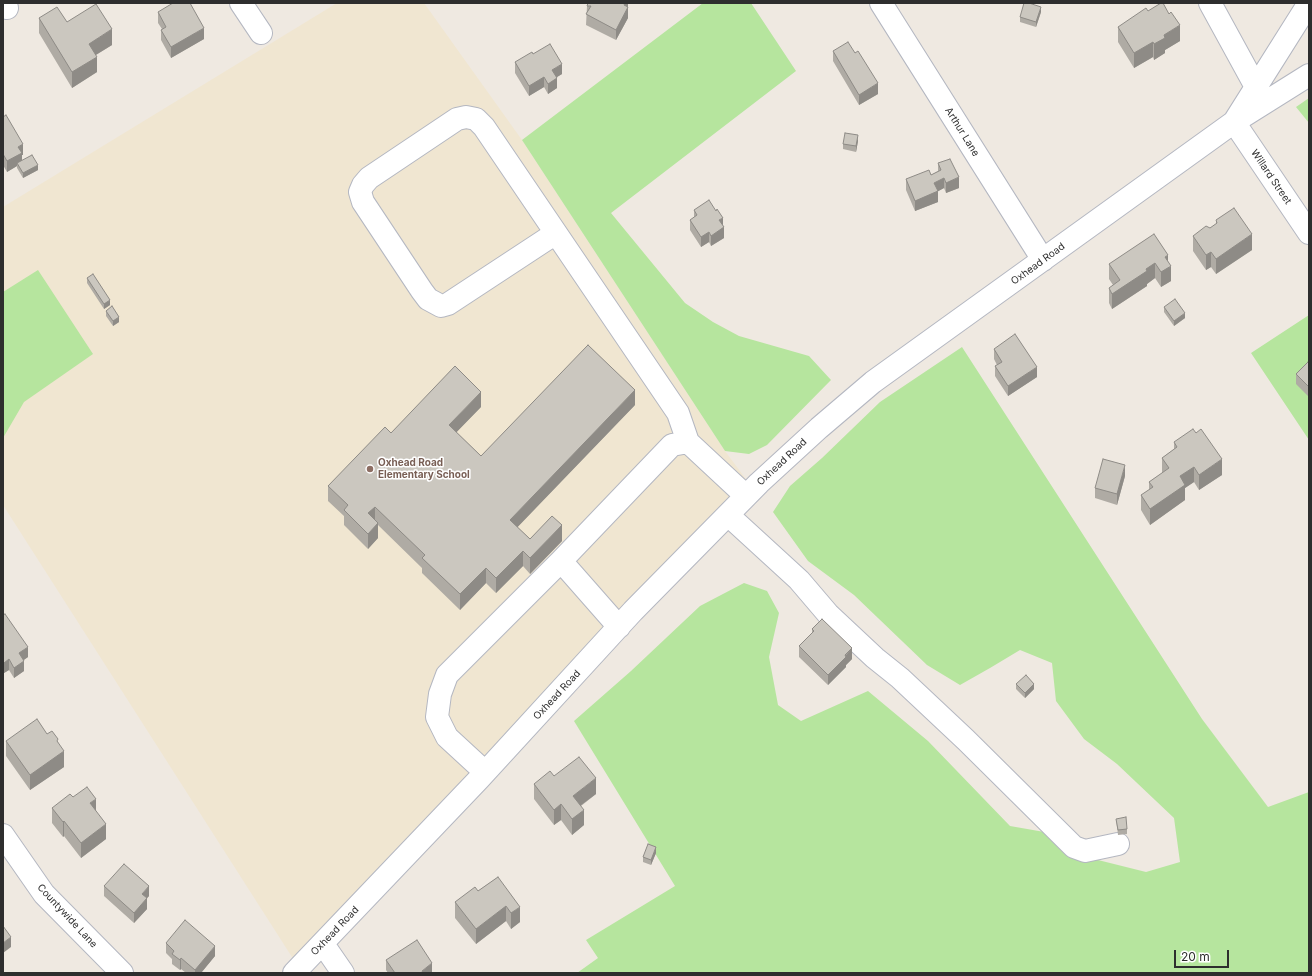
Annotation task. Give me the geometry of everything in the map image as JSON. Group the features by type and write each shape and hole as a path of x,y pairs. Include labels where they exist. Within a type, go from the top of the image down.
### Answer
{"street":[{"path":"241,3 261,33"},
{"name":"Arthur Lane","path":"881,3 1043,260"},
{"path":"1210,3 1256,87"},
{"name":"Oxhead Road","path":"294,973 485,772 619,627 746,496 819,428 873,382 1234,122 1309,3"},
{"path":"1234,122 1309,75"},
{"path":"556,233 448,304 441,306 428,300 363,202 360,192 363,185 369,178 457,119 466,117 476,119 484,127 556,233 678,413 688,442 746,496"},
{"name":"Willard Street","path":"1234,122 1309,233"},
{"path":"485,772 447,737 438,717 440,694 447,675 561,561 672,444 688,442"},
{"path":"728,515 799,580 828,614 875,658 900,678 966,740 1074,847 1084,851 1118,844"},
{"path":"561,561 619,627"},
{"name":"Countywide Lane","path":"3,836 44,894 122,973"},
{"path":"323,944 343,973"}],"shaded area":[{"name":"Oxhead Road Elementary School","path":"337,3 424,3 522,140 725,451 751,486 299,968 3,505 3,207"}],"green space":[{"path":"703,3 751,3 796,71 611,213 685,303 713,322 739,336 809,356 831,380 767,445 749,454 725,451 522,140"},
{"path":"1309,98 1309,123 1296,107"},
{"path":"38,270 93,354 24,402 3,438 3,292"},
{"path":"1309,315 1309,440 1251,353"},
{"path":"962,347 1202,719 1268,807 1309,792 1309,973 577,973 598,958 586,940 675,886 574,721 631,671 700,606 744,583 767,591 779,613 769,657 778,705 801,721 868,691 928,741 1010,826 1050,833 1082,856 1146,872 1180,862 1174,818 1117,764 1084,739 1056,701 1052,663 1020,650 960,685 927,665 854,595 808,561 773,512 790,486 822,458 880,402"}],"building":[{"path":"173,3 190,3 204,28 171,47 161,30 166,27 158,12"},
{"path":"588,3 625,3 624,5 628,7 616,30 586,14 591,6 587,6"},
{"path":"1024,3 1041,7 1036,22 1020,17"},
{"path":"1163,3 1169,14 1171,12 1180,25 1164,35 1165,38 1154,44 1153,42 1134,53 1118,27 1146,8 1148,11"},
{"path":"96,4 112,29 89,44 97,57 72,72 39,18 57,7 67,22"},
{"path":"848,42 855,53 858,51 878,83 859,95 833,51"},
{"path":"550,44 562,64 552,70 557,78 548,84 544,77 529,86 515,62"},
{"path":"6,115 23,144 18,147 22,153 7,161 3,154 3,117"},
{"path":"845,133 858,135 856,146 843,144"},
{"path":"32,155 38,165 23,173 17,163"},
{"path":"950,159 959,177 946,183 944,178 934,183 938,191 915,201 906,179 929,170 931,175 941,170 938,163"},
{"path":"709,200 716,211 717,209 723,218 719,220 724,227 711,236 709,232 701,237 690,220 697,215 694,210"},
{"path":"1234,208 1252,234 1216,259 1211,252 1206,255 1193,236 1206,226 1210,228 1217,223 1216,220"},
{"path":"1154,234 1168,255 1165,257 1171,266 1161,272 1155,263 1146,269 1147,271 1112,294 1109,288 1120,280 1109,264"},
{"path":"93,274 110,300 104,304 87,278"},
{"path":"1175,299 1185,313 1174,321 1164,307"},
{"path":"112,306 119,317 113,321 106,311"},
{"path":"1015,334 1037,367 1008,386 995,366 1002,362 994,349"},
{"path":"588,345 635,390 510,520 530,539 552,516 562,525 530,558 523,551 496,578 486,568 460,594 422,558 425,555 375,507 368,513 378,523 368,534 344,510 348,505 328,486 385,427 391,433 455,366 481,392 449,425 481,456"},
{"path":"1308,362 1309,363 1309,387 1296,374"},
{"path":"1193,429 1196,433 1201,429 1222,459 1199,475 1194,467 1180,476 1185,485 1150,509 1141,495 1153,487 1149,482 1169,468 1162,458 1177,447 1174,442"},
{"path":"1103,459 1125,465 1117,494 1095,488"},
{"path":"5,614 28,647 19,653 24,661 14,668 9,659 4,663 3,661 3,615"},
{"path":"822,619 852,648 845,655 846,657 828,675 799,646 814,631 812,629"},
{"path":"1026,675 1034,684 1025,693 1016,684"},
{"path":"37,719 47,734 52,731 64,751 30,775 6,741"},
{"path":"579,757 596,778 573,796 584,810 572,819 561,804 554,810 534,784 550,771 554,776"},
{"path":"87,787 96,799 90,803 106,824 81,843 52,808 70,794 73,797"},
{"path":"1126,817 1127,829 1118,830 1116,819"},
{"path":"648,844 656,847 651,860 643,857"},
{"path":"124,864 149,886 142,894 147,898 134,913 104,886"},
{"path":"498,877 520,907 511,913 506,906 476,929 455,902 475,887 478,891"},
{"path":"185,920 215,946 195,970 181,958 180,960 172,954 174,951 166,943"},
{"path":"3,926 11,937 3,943"},
{"path":"417,940 432,963 422,971 423,973 395,973 386,960"}],"place":[{"name":"Oxhead Road Elementary School","path":"370,469"}]}
